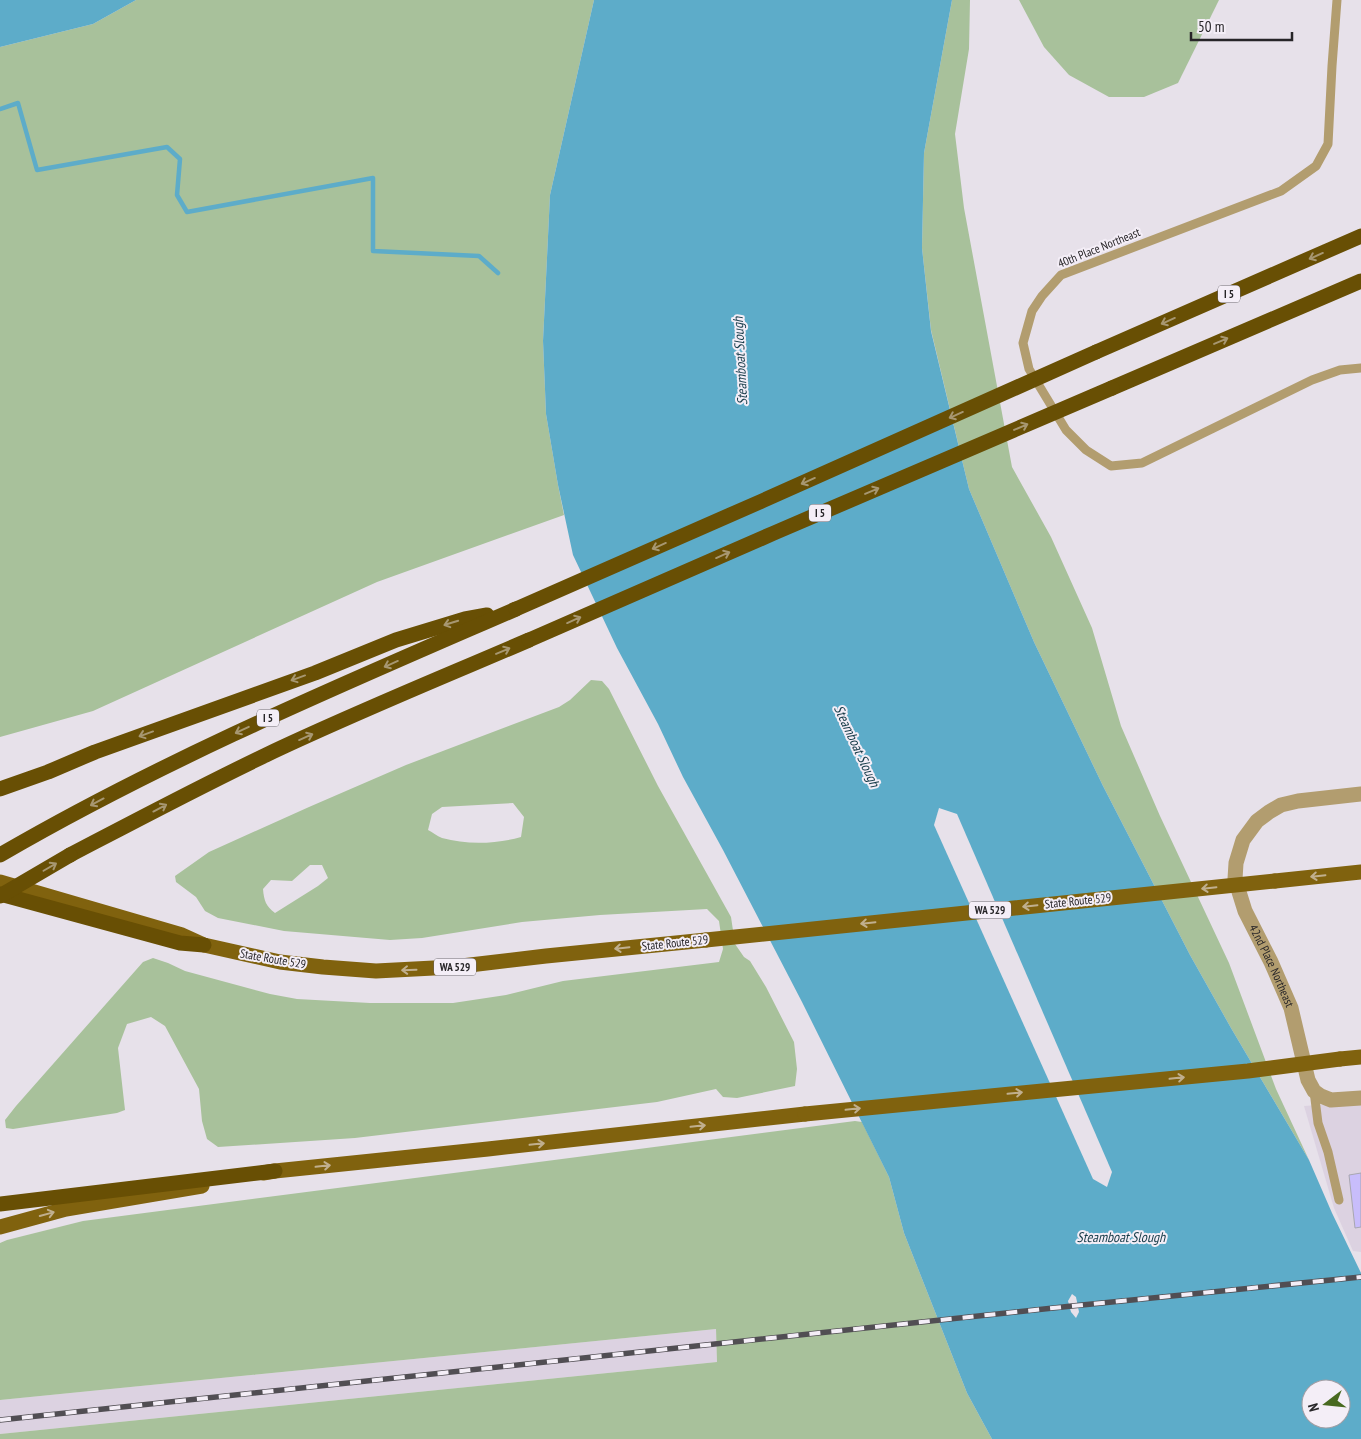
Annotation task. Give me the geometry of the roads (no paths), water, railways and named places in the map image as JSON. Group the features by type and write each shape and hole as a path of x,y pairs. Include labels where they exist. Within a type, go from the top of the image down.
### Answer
{"highway":[{"name":"I 5","path":"0,855 146,776 237,732 1361,236"},
{"name":"I 5","path":"0,895 189,793 266,755 388,700 1361,281"},
{"path":"0,789 396,640 465,619 516,609"},
{"path":"0,895 180,942 204,945"},
{"path":"0,1204 274,1170"}],"main road":[{"name":"State Route 529","path":"0,882 182,935 204,945 244,955 280,962 376,971 453,967 1361,872"},
{"path":"0,1227 66,1209 218,1184 274,1170 527,1145 805,1114 1229,1073 1361,1057"}],"street":[{"name":"42nd Place Northeast","path":"1314,1091 1308,1080 1291,1008 1271,962 1245,911 1235,879 1236,863 1243,840 1257,821 1280,806 1298,801 1361,794"},
{"path":"1314,1091 1331,1100 1361,1098"}],"lane":[{"name":"40th Place Northeast","path":"1337,0 1328,144 1316,166 1281,191 1061,275 1042,296 1032,311 1023,343 1029,369 1066,430 1086,450 1111,466 1142,464 1312,380 1340,370 1361,368"},
{"path":"1314,1091 1318,1123 1328,1152 1339,1200"}],"water":[{"path":"0,0 136,0 93,24 0,47"},
{"name":"Steamboat Slough","path":"594,0 952,0 924,153 922,248 931,331 969,489 1034,642 1103,786 1190,955 1309,1160 1361,1273 1361,1439 992,1439 967,1393 904,1233 889,1177 802,1002 617,648 573,555 558,485 546,414 543,341 550,195"}],"waterway":[{"path":"0,109 18,103 37,170 167,147 180,159 177,195 187,212 373,178 373,251 479,256 498,273"}],"railway":[{"path":"0,1420 1361,1277"}]}
